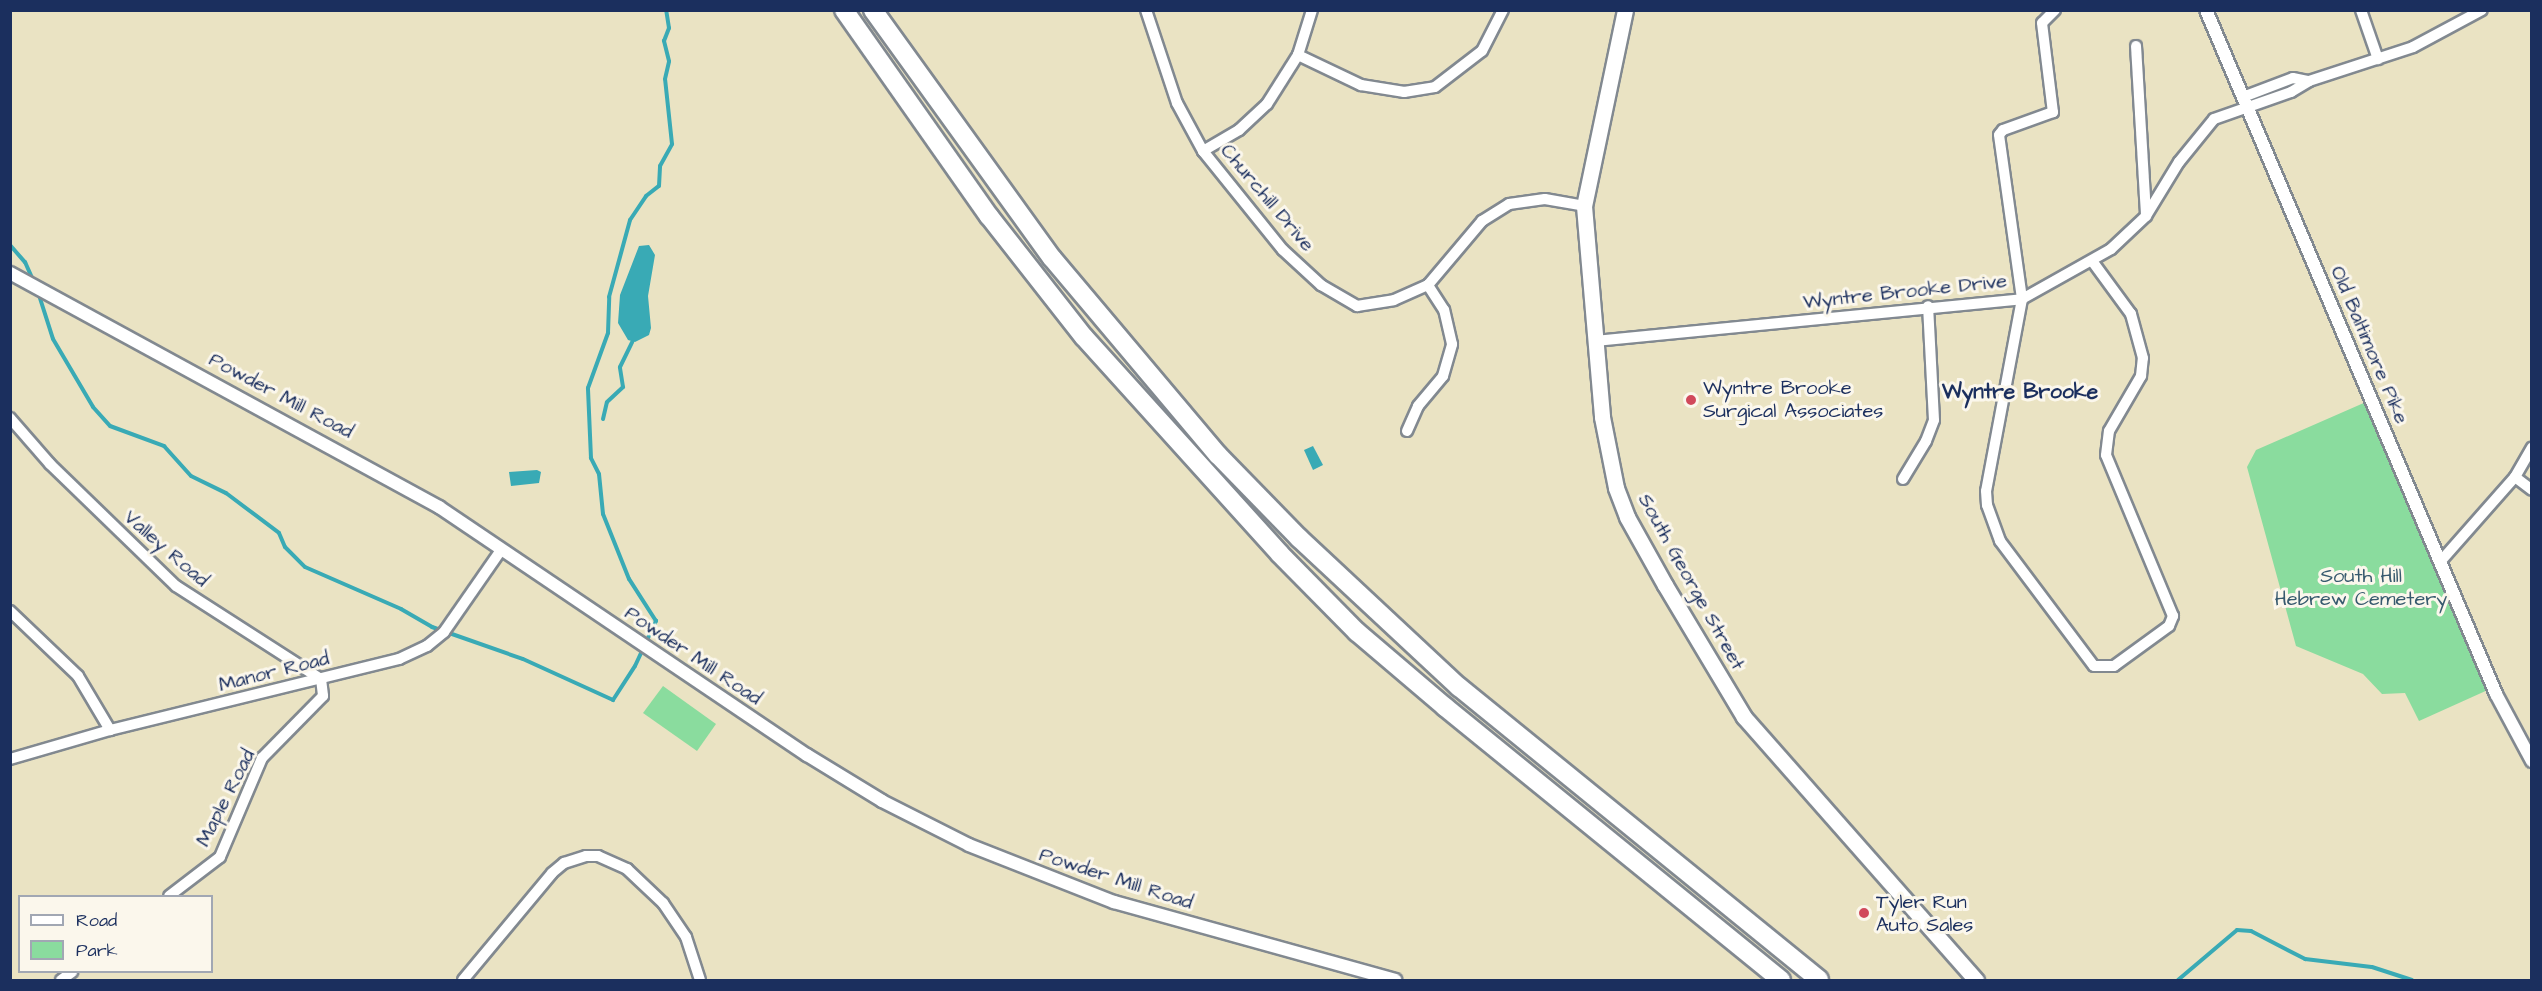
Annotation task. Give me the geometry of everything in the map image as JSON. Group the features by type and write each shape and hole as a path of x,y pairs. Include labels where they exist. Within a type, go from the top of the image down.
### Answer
{"highway":[{"path":"843,10 989,216 1084,337 1280,554 1357,632 1781,981"},
{"path":"873,10 1052,258 1132,357 1258,496 1444,674 1819,981"}],"main road":[{"name":"South George Street","path":"1625,10 1584,206 1608,459 1616,488 1627,517 1665,585 1744,717 1976,981"}],"street":[{"name":"Churchill Drive","path":"1146,10 1177,103 1203,151 1283,250 1321,285 1357,306 1394,300 1428,285 1482,221 1509,204 1545,199 1584,206"},
{"path":"1203,151 1239,130 1267,104 1298,55 1312,10"},
{"path":"1298,55 1361,85 1404,92 1435,87 1482,51 1503,10"},
{"path":"2055,10 2042,23 2053,112 2003,130 2000,135 2022,299 1986,491 1990,519 2000,541 2094,666 2114,666 2169,626 2173,616 2106,455 2109,431 2141,376 2143,358 2131,314 2092,261"},
{"name":"Old Baltimore Pike","path":"2206,10 2496,694 2532,761"},
{"path":"2361,10 2378,59"},
{"name":"Wyntre Brooke Drive","path":"1595,341 1928,306 2022,299 2111,249 2146,216 2202,130 2214,119 2246,103 2413,47 2482,10"},
{"path":"2136,46 2146,216"},
{"name":"Powder Mill Road","path":"16,278 45,291 389,477 816,761 882,801 969,845 1113,902 1395,981"},
{"path":"1407,431 1418,406 1443,376 1452,344 1444,310 1428,285"},
{"path":"1903,479 1926,441 1934,420 1928,306"},
{"name":"Valley Road","path":"10,418 50,464 176,586 321,679"},
{"path":"2440,562 2515,477 2532,447"},
{"path":"2515,477 2532,490"},
{"name":"Manor Road","path":"10,759 110,730 399,659 427,646 447,628 501,550"},
{"path":"10,610 78,676 110,730"},
{"name":"Maple Road","path":"172,895 220,857 262,758 323,696 321,679"},
{"path":"463,981 552,873 575,858 598,856 627,869 678,922 693,952 700,981"}],"green space":[{"name":"South Hill Hebrew Cemetery","path":"2366,402 2490,689 2419,721 2405,693 2382,694 2363,674 2296,646 2247,467 2256,450"},
{"path":"663,686 716,724 697,751 643,713"}],"water":[{"path":"649,245 655,255 648,296 651,328 649,335 635,342 628,340 618,323 620,295 639,246"},
{"path":"1313,446 1323,465 1313,470 1304,450"},
{"path":"537,470 541,472 539,483 511,486 509,472"}],"waterway":[{"path":"38,292 53,339 93,407 110,426 164,446 191,476 226,493 279,533 285,547 305,567 401,609 432,627 523,659 613,700 635,666 656,621 629,579 603,514 599,474 591,458 588,388 608,333 609,297 630,220 646,196 659,186 660,166 672,144 665,79 669,61 664,41 669,28 666,10"},
{"path":"10,245 25,262 34,282"},
{"path":"603,419 607,402 623,387 620,367 632,342"},
{"path":"2178,980 2237,930 2251,931 2305,959 2372,967 2412,980"}],"place":[{"name":"Wyntre Brooke Surgical Associates","path":"1691,400"},
{"name":"Tyler Run Auto Sales","path":"1864,913"}],"district":[{"name":"Wyntre Brooke","path":"2020,392"}]}
